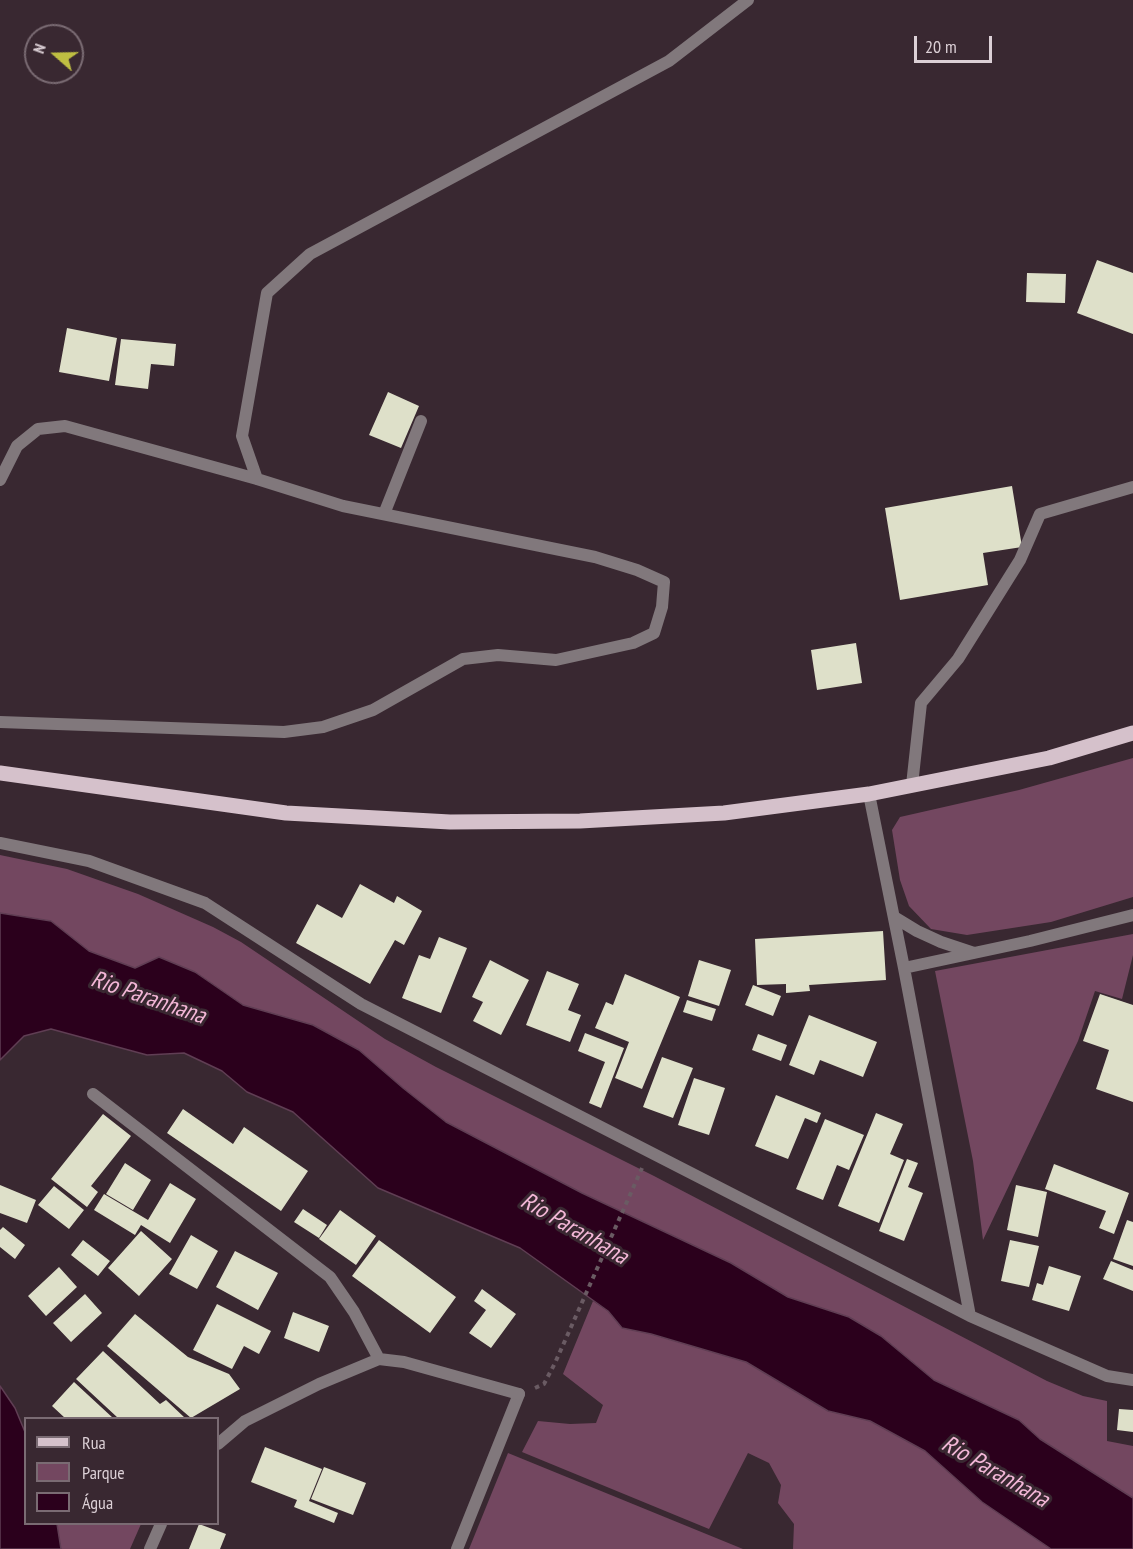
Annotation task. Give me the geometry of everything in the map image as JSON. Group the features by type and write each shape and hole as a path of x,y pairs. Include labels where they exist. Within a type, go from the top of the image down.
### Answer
{"main road":[{"path":"0,773 286,813 450,822 580,820 724,813 869,794 1049,758 1133,733"}],"street":[{"path":"257,479 242,436 267,293 310,254 669,61 748,0"},
{"path":"384,514 421,421"},
{"path":"0,480 17,446 38,429 65,426 257,479 343,506 595,557 637,570 664,582 662,607 654,633 633,642 556,660 498,655 463,658 373,710 323,727 284,732 0,722"},
{"path":"912,785 921,703 958,659 1014,570 1040,514 1133,487"},
{"path":"869,794 970,1316"},
{"path":"0,843 89,861 205,903 361,1004 970,1316 1107,1377 1133,1380"},
{"path":"904,968 1030,941 1133,915"},
{"path":"894,917 941,942 975,953"},
{"path":"93,1094 330,1277 354,1312 379,1359"},
{"path":"219,1443 245,1421 320,1384 379,1359 404,1362 519,1394 457,1549"},
{"path":"150,1549 161,1525"}],"path":[{"path":"519,1394 544,1384 650,1151"}],"green space":[{"path":"1133,758 1133,897 1051,922 967,935 931,929 909,906 900,880 892,830 900,817 1019,790"},
{"path":"0,855 67,869 138,894 213,927 241,942 385,1039 436,1067 654,1176 1047,1381 1083,1396 1107,1401 1107,1441 1133,1446 1133,1498 1040,1439 1019,1420 934,1380 881,1336 849,1317 788,1297 731,1263 582,1193 446,1122 403,1089 359,1050 313,1025 243,1005 195,972 135,968 89,951 51,921 0,913"},
{"path":"1133,934 1133,955 1122,999 1095,991 1078,1041 983,1240 973,1161 935,971"},
{"path":"593,1301 608,1311 622,1328 651,1334 746,1362 828,1411 870,1421 925,1451 982,1502 1051,1549 793,1549 794,1524 778,1503 781,1485 769,1463 748,1453 709,1529 522,1452 538,1421 570,1424 596,1423 603,1405 563,1374"},
{"path":"508,1453 743,1549 469,1549"},
{"path":"57,1525 141,1525 130,1549 61,1549"}],"water":[{"name":"Rio Paranhana","path":"0,913 51,921 89,951 135,968 159,957 195,972 243,1005 313,1025 359,1050 446,1122 582,1193 731,1263 788,1297 849,1317 881,1336 934,1380 1019,1420 1040,1439 1133,1498 1133,1549 1051,1549 982,1502 925,1451 870,1421 828,1411 746,1362 651,1334 622,1328 608,1311 520,1248 378,1188 293,1112 247,1092 222,1071 184,1053 147,1055 51,1029 24,1036 0,1060"},
{"path":"0,1386 15,1408 24,1430 24,1525 57,1525 61,1549 0,1549"}],"building":[{"path":"1097,260 1133,273 1133,334 1077,313"},
{"path":"1027,273 1066,274 1065,303 1026,302"},
{"path":"67,328 117,338 109,381 59,372"},
{"path":"121,339 176,344 174,366 151,364 148,389 115,385"},
{"path":"388,392 419,406 401,448 369,435"},
{"path":"1012,486 1022,547 983,553 988,585 900,600 885,508"},
{"path":"856,643 862,683 817,690 811,650"},
{"path":"360,884 394,903 397,896 422,911 404,945 395,940 370,984 296,943 317,904 342,918"},
{"path":"883,931 886,980 809,985 810,991 786,993 786,984 757,985 755,939"},
{"path":"439,937 467,948 441,1013 402,998 419,955 430,959"},
{"path":"490,960 529,980 501,1035 473,1021 483,1002 472,997"},
{"path":"699,960 731,970 719,1006 688,996"},
{"path":"547,971 579,984 568,1010 581,1015 570,1042 526,1025"},
{"path":"625,974 680,997 642,1089 615,1078 629,1042 595,1028 606,1002 613,1005"},
{"path":"753,985 781,996 773,1016 745,1005"},
{"path":"1100,994 1133,1005 1133,1102 1096,1089 1109,1050 1083,1041"},
{"path":"687,1000 716,1009 712,1021 683,1012"},
{"path":"809,1015 877,1042 863,1077 820,1060 814,1075 789,1065"},
{"path":"585,1033 624,1048 601,1108 589,1103 605,1062 578,1051"},
{"path":"758,1034 787,1045 781,1061 752,1050"},
{"path":"662,1057 693,1068 673,1118 643,1107"},
{"path":"694,1078 725,1088 709,1135 678,1125"},
{"path":"776,1095 821,1113 817,1123 805,1118 788,1159 755,1146"},
{"path":"183,1109 233,1144 244,1127 308,1171 281,1211 167,1133"},
{"path":"876,1113 903,1124 890,1154 904,1160 879,1223 838,1206"},
{"path":"103,1114 131,1136 91,1186 98,1192 87,1207 51,1179"},
{"path":"825,1119 864,1135 849,1170 837,1165 823,1200 796,1189"},
{"path":"907,1159 918,1163 908,1187 923,1193 904,1241 879,1231"},
{"path":"125,1163 151,1180 133,1210 106,1194"},
{"path":"1054,1164 1129,1193 1114,1234 1099,1228 1106,1211 1045,1189"},
{"path":"170,1183 196,1199 170,1243 141,1225 135,1235 94,1210 104,1194 148,1220"},
{"path":"0,1185 36,1200 27,1223 0,1213"},
{"path":"1016,1185 1047,1192 1038,1237 1007,1230"},
{"path":"54,1186 84,1210 69,1229 38,1205"},
{"path":"303,1209 327,1225 319,1238 294,1222"},
{"path":"340,1210 376,1236 356,1265 319,1239"},
{"path":"1127,1220 1133,1222 1133,1266 1113,1259"},
{"path":"3,1227 25,1245 15,1259 0,1247 0,1230"},
{"path":"141,1231 172,1259 139,1296 108,1268"},
{"path":"191,1235 218,1251 197,1289 169,1274"},
{"path":"83,1240 110,1261 98,1276 71,1255"},
{"path":"379,1240 456,1297 430,1333 352,1276"},
{"path":"1010,1240 1039,1246 1029,1287 1001,1281"},
{"path":"235,1251 278,1273 258,1310 216,1287"},
{"path":"1111,1261 1133,1270 1133,1291 1103,1279"},
{"path":"1049,1266 1081,1276 1069,1311 1032,1300 1037,1283 1043,1285"},
{"path":"59,1267 77,1287 46,1316 28,1296"},
{"path":"482,1289 516,1314 491,1348 469,1333 486,1310 474,1301"},
{"path":"85,1294 102,1313 71,1342 53,1323"},
{"path":"217,1304 271,1331 259,1354 244,1346 232,1369 193,1350"},
{"path":"293,1312 329,1326 319,1352 284,1338"},
{"path":"135,1314 188,1357 229,1374 240,1389 190,1417 107,1346"},
{"path":"103,1351 160,1404 166,1400 184,1417 117,1417 76,1379"},
{"path":"74,1382 112,1417 64,1417 52,1406"},
{"path":"1119,1409 1133,1410 1133,1432 1117,1430"},
{"path":"265,1447 322,1469 309,1501 338,1513 334,1523 294,1507 297,1500 251,1482"},
{"path":"324,1467 366,1483 353,1515 311,1499"},
{"path":"199,1525 226,1534 220,1549 189,1549"}]}
